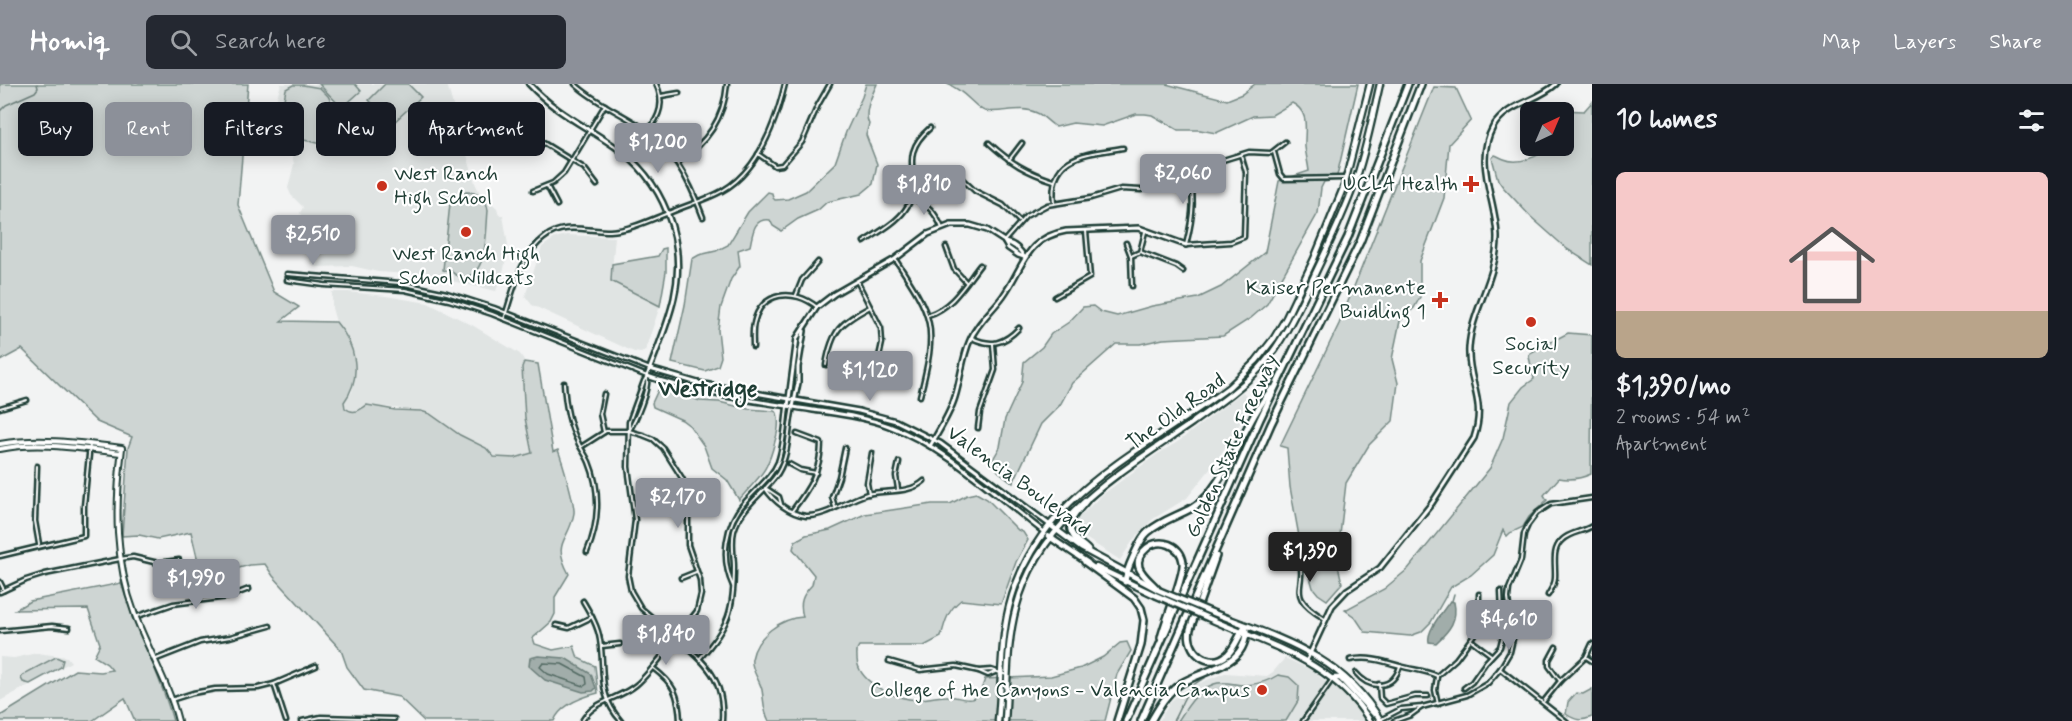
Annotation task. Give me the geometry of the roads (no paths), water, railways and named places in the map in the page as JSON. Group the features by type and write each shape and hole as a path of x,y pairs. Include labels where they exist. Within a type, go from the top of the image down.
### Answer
{"highway":[{"name":"Golden State Freeway","path":"1126,721 1277,384 1348,237 1408,84"},
{"name":"Golden State Freeway","path":"1141,721 1279,405 1360,242 1421,84"},
{"path":"1125,582 1126,573 1139,544 1148,532 1192,508 1208,495 1262,402 1277,384"},
{"path":"1225,529 1190,628 1189,641 1197,654 1203,658 1215,660 1228,654 1244,634"},
{"path":"1157,592 1143,577 1139,564 1141,555 1146,549 1153,544 1162,543 1174,547 1183,563 1182,573 1164,624 1159,650"},
{"path":"1086,562 1134,598 1141,608 1144,620 1141,645 1117,721"},
{"path":"1151,721 1160,704 1174,689 1190,679 1231,661 1238,653 1246,626"}],"main road":[{"name":"The Old Road","path":"998,721 1006,618 1016,583 1027,559 1044,532 1090,483 1221,393 1261,355 1286,318 1329,225 1346,178 1370,84"},
{"name":"The Old Road","path":"1005,721 1011,640 1019,596 1031,570 1056,530 1076,507 1233,393 1259,368 1277,345 1300,305 1350,196 1361,163 1380,84"},
{"path":"0,444 38,440 121,451 116,497 120,559 135,616 171,700 177,721"},
{"path":"0,449 35,445 90,447"},
{"path":"1091,495 1072,518 1070,528 1075,539 1092,554"},
{"name":"Valencia Boulevard","path":"1050,525 1092,554 1157,592 1208,618 1307,660 1333,678 1357,701 1370,721"},
{"name":"Valencia Boulevard","path":"1044,532 1086,562 1125,582 1291,642 1311,653 1350,682 1366,698 1380,720"},
{"path":"1004,640 1011,640"},
{"path":"1333,678 1340,678 1380,720"}],"street":[{"path":"529,84 554,109 615,146 638,166 656,189 668,213 676,245 677,280 671,310 631,415 628,468 635,520 627,569 629,584 640,608 700,658 711,671 720,690 722,721"},
{"path":"575,84 648,131 678,162 703,217"},
{"path":"648,131 658,116 661,96 657,84"},
{"path":"678,162 696,149 712,132 722,112 727,84"},
{"path":"504,319 527,256 545,236 558,230 572,228 612,231 632,227 722,191 731,185 747,170 758,154 785,84"},
{"path":"758,154 775,166 782,165 802,142 830,84"},
{"path":"1307,660 1332,606 1340,597 1380,568 1432,503 1474,438 1479,408 1470,368 1470,338 1492,275 1497,250 1496,213 1485,173 1486,147 1494,125 1507,111 1537,97 1556,84"},
{"path":"661,96 679,93"},
{"path":"533,191 558,179 605,105"},
{"path":"864,242 901,215 912,198 914,187 912,153 917,141 930,128"},
{"path":"1223,160 1249,152 1274,152 1285,142"},
{"path":"989,143 1022,170 1054,181"},
{"path":"1008,160 1022,143"},
{"path":"545,144 584,168 597,185"},
{"path":"1054,203 1054,181 1064,164 1077,156 1123,148"},
{"path":"1274,152 1281,177 1284,179 1346,178"},
{"path":"930,446 955,398 964,353 971,337 978,324 1003,296 1024,256 1032,247 1048,236 1066,231 1131,228 1146,230 1186,245 1227,242 1243,238 1246,172 1241,155"},
{"path":"1185,164 1189,172 1194,208 1186,245"},
{"path":"960,177 975,191 1004,205 1020,222"},
{"path":"547,186 557,205"},
{"path":"1004,241 1020,222 1040,208 1124,189 1141,190"},
{"path":"912,198 932,210 942,228"},
{"path":"733,586 725,554 729,529 739,509 762,485 778,461 796,341 817,307 829,297 895,259 928,234 942,228 962,225 979,227 1011,243 1021,250 1024,256"},
{"path":"1140,252 1146,230"},
{"path":"1055,297 1090,277 1086,231"},
{"path":"1126,243 1131,256 1132,286"},
{"path":"946,247 954,269 966,282"},
{"path":"1131,256 1140,252 1176,266 1184,272"},
{"path":"895,259 928,315 932,346 920,396"},
{"path":"796,295 802,280 818,262"},
{"path":"928,315 947,305 980,265"},
{"name":"Valencia Boulevard","path":"287,274 419,286 462,297 679,379 877,415 906,425 934,440 1050,525"},
{"name":"Valencia Boulevard","path":"287,280 412,291 462,303 677,386 868,420 902,431 930,446 1044,532"},
{"path":"857,281 880,322 882,335 875,375"},
{"path":"753,347 754,323 763,306 779,297 796,295 817,307"},
{"path":"826,365 830,344 841,325 871,306"},
{"path":"971,337 993,344 1009,338 1019,328"},
{"path":"700,658 720,635 732,603 734,531 742,514 765,488 783,462 789,443 804,329"},
{"path":"978,428 980,412 994,370 993,344"},
{"path":"629,431 634,424 648,382 647,376"},
{"path":"564,383 572,428 591,468 597,507 596,527 587,552"},
{"path":"604,394 600,414 604,432"},
{"path":"0,408 27,400"},
{"path":"581,447 604,432 617,430 629,431 653,439 663,448 685,484 688,502 688,545 701,586 699,605 693,616 652,667 635,686 590,710 582,721"},
{"path":"792,512 816,473 821,443 797,434"},
{"path":"0,556 84,536 84,506 90,447"},
{"path":"835,507 832,497 845,448"},
{"path":"869,494 867,483 872,453"},
{"path":"898,489 896,476 899,462"},
{"path":"789,464 800,470 816,473"},
{"path":"37,466 35,521 39,545"},
{"path":"762,485 792,512 809,516 869,494 915,487 924,481"},
{"path":"1380,720 1401,709 1438,704 1467,695 1488,683 1510,652 1513,639 1509,589 1521,560 1524,534 1532,519 1551,504 1592,498"},
{"path":"688,502 710,502"},
{"path":"1548,595 1555,581 1557,545 1566,536 1592,526"},
{"path":"1296,552 1301,562 1302,573 1299,596 1303,604 1325,619"},
{"path":"0,582 2,591 52,572 120,559 133,557 158,563 179,560"},
{"path":"681,578 696,572"},
{"path":"135,616 173,604 228,597 249,589"},
{"path":"1464,688 1472,682 1500,647 1503,635 1501,591"},
{"path":"1438,704 1435,690 1437,676 1456,659 1471,640 1480,623 1479,594"},
{"path":"583,601 598,630 602,675 613,711 621,721"},
{"path":"1502,610 1510,609"},
{"path":"556,625 569,628 592,616"},
{"path":"0,631 52,626 69,628"},
{"path":"154,660 200,642 230,638 270,626"},
{"path":"1471,640 1491,656"},
{"path":"601,646 620,644"},
{"path":"1543,702 1560,681 1586,657 1592,644"},
{"path":"1556,647 1548,666 1560,681"},
{"path":"1350,660 1363,657 1426,671 1437,676"},
{"path":"1586,657 1592,660"},
{"path":"889,661 920,670 951,666 979,671 991,670 1001,675 1008,675"},
{"path":"171,700 208,690 249,690 274,684 316,666"},
{"path":"1356,673 1366,682 1386,684 1393,680 1400,666"},
{"path":"652,667 673,687 679,702 680,721"},
{"path":"1500,669 1566,721"},
{"path":"1303,721 1333,678"},
{"path":"274,684 286,721"},
{"path":"1379,684 1380,698 1386,704 1415,696 1428,696"},
{"path":"1394,721 1411,715 1422,707"},
{"path":"302,721 321,717 394,719"}],"water":[{"path":"1450,601 1454,602 1455,608 1452,624 1436,643 1429,642 1430,632"},
{"path":"538,656 565,658 591,674 596,688 593,691 583,692 545,680 529,666 530,658"}],"waterway":[{"path":"0,111 6,105 35,92 38,88 37,84"},
{"path":"1452,601 1454,594"},
{"path":"1173,721 1185,696 1198,681 1205,678"}],"place":[{"name":"UCLA Health","path":"1471,184"},
{"name":"West Ranch High School","path":"382,186"},
{"name":"West Ranch High School Wildcats","path":"466,232"},
{"name":"Kaiser Permanente Buidling 1","path":"1440,300"},
{"name":"Social Security","path":"1531,322"},
{"name":"College of the Canyons - Valencia Campus","path":"1262,690"}],"district":[{"name":"Westridge","path":"708,389"}]}
